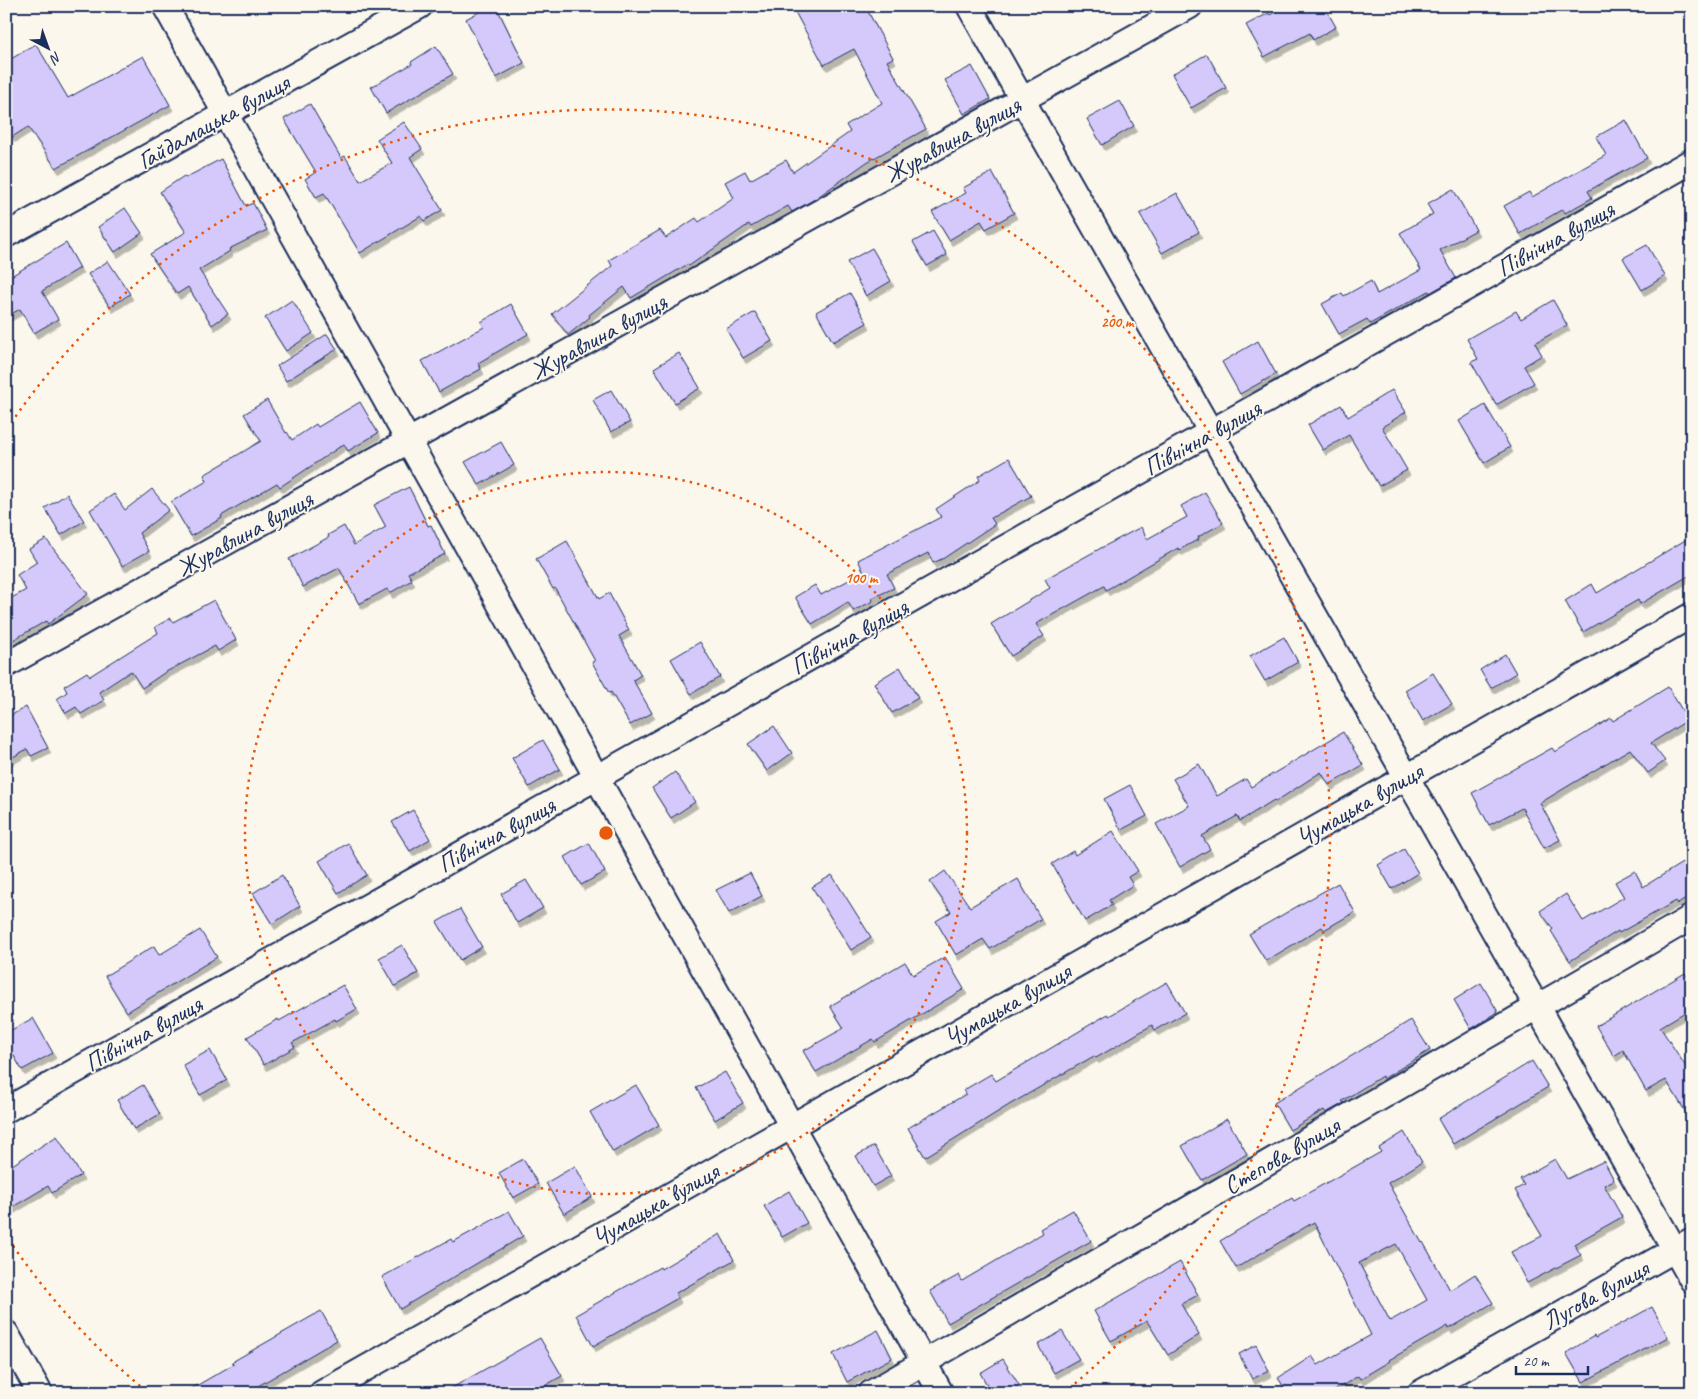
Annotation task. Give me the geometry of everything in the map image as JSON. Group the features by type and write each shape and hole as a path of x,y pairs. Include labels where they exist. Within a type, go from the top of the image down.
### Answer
{"street":[{"path":"165,6 941,1393"},
{"name":"Гайдамацька вулиця","path":"6,235 420,6"},
{"path":"969,6 1537,1007 1683,1245 1692,1280"},
{"name":"Журавлина вулиця","path":"6,665 1190,6"},
{"name":"Північна вулиця","path":"6,1110 1692,161"},
{"name":"Чумацька вулиця","path":"322,1393 1692,615"},
{"name":"Степова вулиця","path":"871,1393 1692,917"},
{"name":"Лугова вулиця","path":"1420,1393 1683,1245"},
{"path":"6,1333 40,1393"}],"building":[{"path":"490,6 496,6 524,63 496,78 466,19"},
{"path":"806,6 865,6 893,58 887,61 926,129 867,162 815,199 792,212 788,206 751,227 749,224 689,266 688,264 631,298 624,287 589,315 590,317 568,335 552,314 612,266 609,260 660,230 666,238 696,218 699,222 734,198 725,182 745,171 750,180 786,160 793,172 850,132 846,125 882,103 854,49 824,65 795,12"},
{"path":"1285,6 1324,6 1336,27 1313,40 1310,33 1264,57 1246,25 1269,13 1270,15"},
{"path":"36,44 68,98 143,56 170,105 56,168 28,127 12,137 6,126 6,62"},
{"path":"436,46 453,74 386,113 371,87 412,64 411,62"},
{"path":"1207,54 1226,88 1191,108 1172,74"},
{"path":"972,66 990,99 964,114 945,80"},
{"path":"1120,101 1134,126 1102,145 1087,119"},
{"path":"310,104 341,158 345,156 360,181 392,163 377,139 404,122 422,149 410,157 442,210 424,221 421,216 360,253 324,193 316,197 305,179 316,172 284,119"},
{"path":"1626,120 1647,158 1588,191 1592,198 1565,213 1563,209 1520,234 1504,206 1529,192 1532,197 1606,155 1596,137"},
{"path":"221,159 246,206 253,203 267,230 229,249 230,251 199,270 228,314 212,325 188,287 177,294 150,254 186,232 160,192 184,176 185,178"},
{"path":"992,172 1014,213 986,229 981,221 949,240 932,212 966,193 963,188"},
{"path":"1453,189 1476,230 1440,250 1456,278 1370,324 1367,319 1339,334 1322,304 1342,293 1344,296 1371,281 1377,294 1421,270 1400,233 1433,214 1427,204"},
{"path":"1177,193 1199,232 1162,253 1140,214"},
{"path":"125,208 142,233 115,252 98,227"},
{"path":"933,231 947,255 927,266 913,242"},
{"path":"66,243 80,268 42,291 58,319 34,333 20,309 6,317 6,279"},
{"path":"1647,245 1665,276 1642,290 1623,258"},
{"path":"872,248 891,281 866,296 847,262"},
{"path":"108,261 130,294 110,307 88,274"},
{"path":"850,293 867,323 833,342 816,312"},
{"path":"292,300 313,333 286,351 265,318"},
{"path":"1553,300 1567,325 1535,343 1542,355 1524,366 1534,383 1496,405 1471,362 1478,359 1467,339 1516,311 1521,319"},
{"path":"511,304 528,334 478,363 481,369 439,392 422,361 484,327 481,322"},
{"path":"755,312 772,341 743,358 726,329"},
{"path":"327,334 337,349 286,381 277,366"},
{"path":"1258,341 1276,374 1240,394 1222,362"},
{"path":"679,353 700,388 675,403 654,368"},
{"path":"611,390 630,422 611,432 593,400"},
{"path":"1392,390 1406,412 1382,427 1407,470 1379,486 1349,435 1323,450 1308,425 1341,405 1348,417"},
{"path":"267,400 292,440 316,424 318,427 360,402 378,433 348,451 344,444 280,487 277,483 191,536 171,502 207,481 204,475 261,441 244,414"},
{"path":"1485,405 1510,447 1484,463 1459,421"},
{"path":"501,442 514,465 479,485 465,462"},
{"path":"1009,458 1031,496 991,518 995,524 944,558 933,563 928,553 887,574 894,588 872,598 873,601 853,611 848,602 812,624 795,597 815,585 821,595 864,572 858,560 941,517 936,509 980,480 978,476"},
{"path":"409,487 428,526 431,525 445,554 408,573 412,580 390,593 387,589 359,604 339,568 303,587 289,559 329,537 328,535 344,526 354,545 386,527 374,505"},
{"path":"152,489 169,510 139,533 149,551 122,566 90,510 114,494 125,510"},
{"path":"1205,492 1223,523 1198,537 1199,539 1179,550 1178,548 1106,590 1104,586 1036,624 1044,636 1011,656 991,624 1050,588 1045,579 1101,548 1141,527 1147,539 1187,517 1181,506"},
{"path":"67,494 84,521 61,535 45,508"},
{"path":"1692,536 1692,574 1640,604 1638,600 1583,632 1565,601 1592,584 1597,593"},
{"path":"46,539 88,594 48,624 46,621 6,644 6,601 26,590 17,575 37,562 29,549"},
{"path":"567,541 599,599 609,593 629,630 619,636 641,675 633,680 652,713 630,725 611,692 609,693 592,662 595,661 555,588 553,589 536,559"},
{"path":"214,600 236,640 218,651 215,646 164,673 142,688 131,671 99,692 104,700 81,714 76,707 66,713 57,699 67,692 64,686 87,672 90,676 158,633 155,627 171,618 173,622"},
{"path":"1284,637 1298,662 1265,681 1250,656"},
{"path":"700,642 720,677 691,694 671,659"},
{"path":"1505,654 1516,673 1491,688 1480,670"},
{"path":"900,667 918,698 892,713 874,683"},
{"path":"1433,673 1452,704 1423,721 1405,690"},
{"path":"1668,687 1688,720 1651,743 1665,761 1648,773 1630,749 1540,803 1560,840 1544,848 1522,808 1489,825 1472,793 1552,748 1555,752 1611,718 1613,721"},
{"path":"26,707 48,748 31,756 27,749 6,761 6,718"},
{"path":"774,726 792,753 767,771 748,744"},
{"path":"1343,732 1363,765 1329,785 1321,772 1275,802 1274,800 1240,821 1237,816 1202,836 1210,849 1180,867 1156,824 1189,806 1173,779 1199,764 1217,796 1246,779 1251,787"},
{"path":"543,740 560,769 529,787 512,758"},
{"path":"675,772 695,802 671,818 652,788"},
{"path":"1130,785 1147,816 1121,830 1104,799"},
{"path":"413,810 430,839 410,851 392,822"},
{"path":"1113,831 1138,871 1128,877 1133,885 1109,900 1112,905 1085,921 1052,864 1073,851 1075,855"},
{"path":"348,843 367,875 338,893 319,861"},
{"path":"589,843 605,872 581,885 565,857"},
{"path":"1404,849 1418,873 1392,889 1378,865"},
{"path":"1692,857 1692,895 1678,904 1676,901 1619,933 1618,931 1570,961 1551,931 1553,929 1540,911 1566,894 1583,921 1624,897 1615,882 1635,871 1643,887"},
{"path":"945,871 970,907 1018,879 1041,919 990,949 983,939 956,955 936,921 951,912 930,882"},
{"path":"750,873 762,896 729,913 716,890"},
{"path":"282,875 300,906 272,924 253,893"},
{"path":"832,875 871,937 851,950 812,887"},
{"path":"526,880 543,908 517,923 501,894"},
{"path":"1338,883 1355,912 1324,930 1322,927 1266,961 1249,934"},
{"path":"460,909 482,947 460,960 437,922"},
{"path":"200,930 217,957 127,1012 105,976 154,946 159,955"},
{"path":"402,945 418,973 395,986 379,958"},
{"path":"945,957 964,989 875,1042 873,1039 816,1072 803,1051 844,1028 830,1006 905,962 913,975"},
{"path":"1685,973 1692,984 1692,1008 1660,1027 1692,1076 1692,1122 1666,1080 1646,1091 1623,1050 1614,1056 1596,1026"},
{"path":"1167,982 1185,1013 1155,1030 1152,1025 1096,1058 1094,1056 1009,1105 925,1157 908,1128 966,1094 964,1090 991,1074 996,1081 1108,1014 1109,1016"},
{"path":"1481,983 1498,1012 1471,1029 1454,1000"},
{"path":"343,985 357,1009 292,1043 295,1047 264,1065 247,1037"},
{"path":"33,1018 53,1053 22,1070 6,1042 6,1033"},
{"path":"1411,1020 1430,1050 1383,1079 1382,1076 1342,1101 1344,1103 1326,1113 1324,1110 1290,1130 1274,1103"},
{"path":"210,1050 227,1080 200,1095 183,1065"},
{"path":"1532,1061 1548,1087 1453,1144 1438,1119"},
{"path":"725,1072 743,1103 715,1120 696,1088"},
{"path":"143,1085 160,1114 134,1129 117,1100"},
{"path":"636,1085 659,1125 613,1152 590,1112"},
{"path":"1227,1119 1247,1154 1202,1180 1182,1146"},
{"path":"1404,1132 1422,1162 1388,1183 1450,1290 1475,1274 1493,1303 1449,1329 1448,1326 1360,1379 1358,1376 1331,1393 1288,1393 1278,1378 1312,1356 1318,1365 1371,1335 1314,1222 1236,1268 1220,1241 1292,1198 1294,1201 1381,1152 1379,1148","holes":["1396,1244 1427,1300 1390,1321 1359,1263"]},
{"path":"57,1136 81,1175 52,1193 48,1186 6,1211 6,1169"},
{"path":"874,1146 891,1176 873,1186 856,1156"},
{"path":"523,1159 538,1184 513,1198 499,1173"},
{"path":"1555,1159 1567,1179 1604,1161 1614,1180 1604,1185 1622,1217 1574,1244 1581,1255 1527,1283 1511,1252 1542,1236 1515,1190 1524,1185 1520,1179"},
{"path":"575,1166 592,1197 564,1214 546,1183"},
{"path":"789,1191 807,1223 782,1237 764,1206"},
{"path":"1073,1210 1091,1241 948,1323 930,1291 959,1275 962,1281 1043,1233 1040,1229"},
{"path":"509,1211 523,1236 400,1309 382,1277 451,1239 453,1242"},
{"path":"720,1234 734,1260 676,1293 678,1298 593,1346 576,1315 660,1267 661,1269"},
{"path":"1180,1262 1198,1295 1181,1304 1199,1335 1168,1355 1147,1321 1111,1341 1094,1311"},
{"path":"1652,1307 1668,1337 1583,1382 1566,1353 1594,1336 1595,1338"},
{"path":"321,1311 337,1340 246,1393 184,1393 234,1364 232,1362"},
{"path":"878,1330 892,1358 847,1382 833,1354"},
{"path":"1062,1331 1079,1359 1054,1373 1038,1345"},
{"path":"540,1338 562,1376 532,1393 443,1393"},
{"path":"1256,1345 1269,1371 1252,1379 1239,1354"},
{"path":"1003,1359 1024,1393 992,1393 980,1373"}]}
